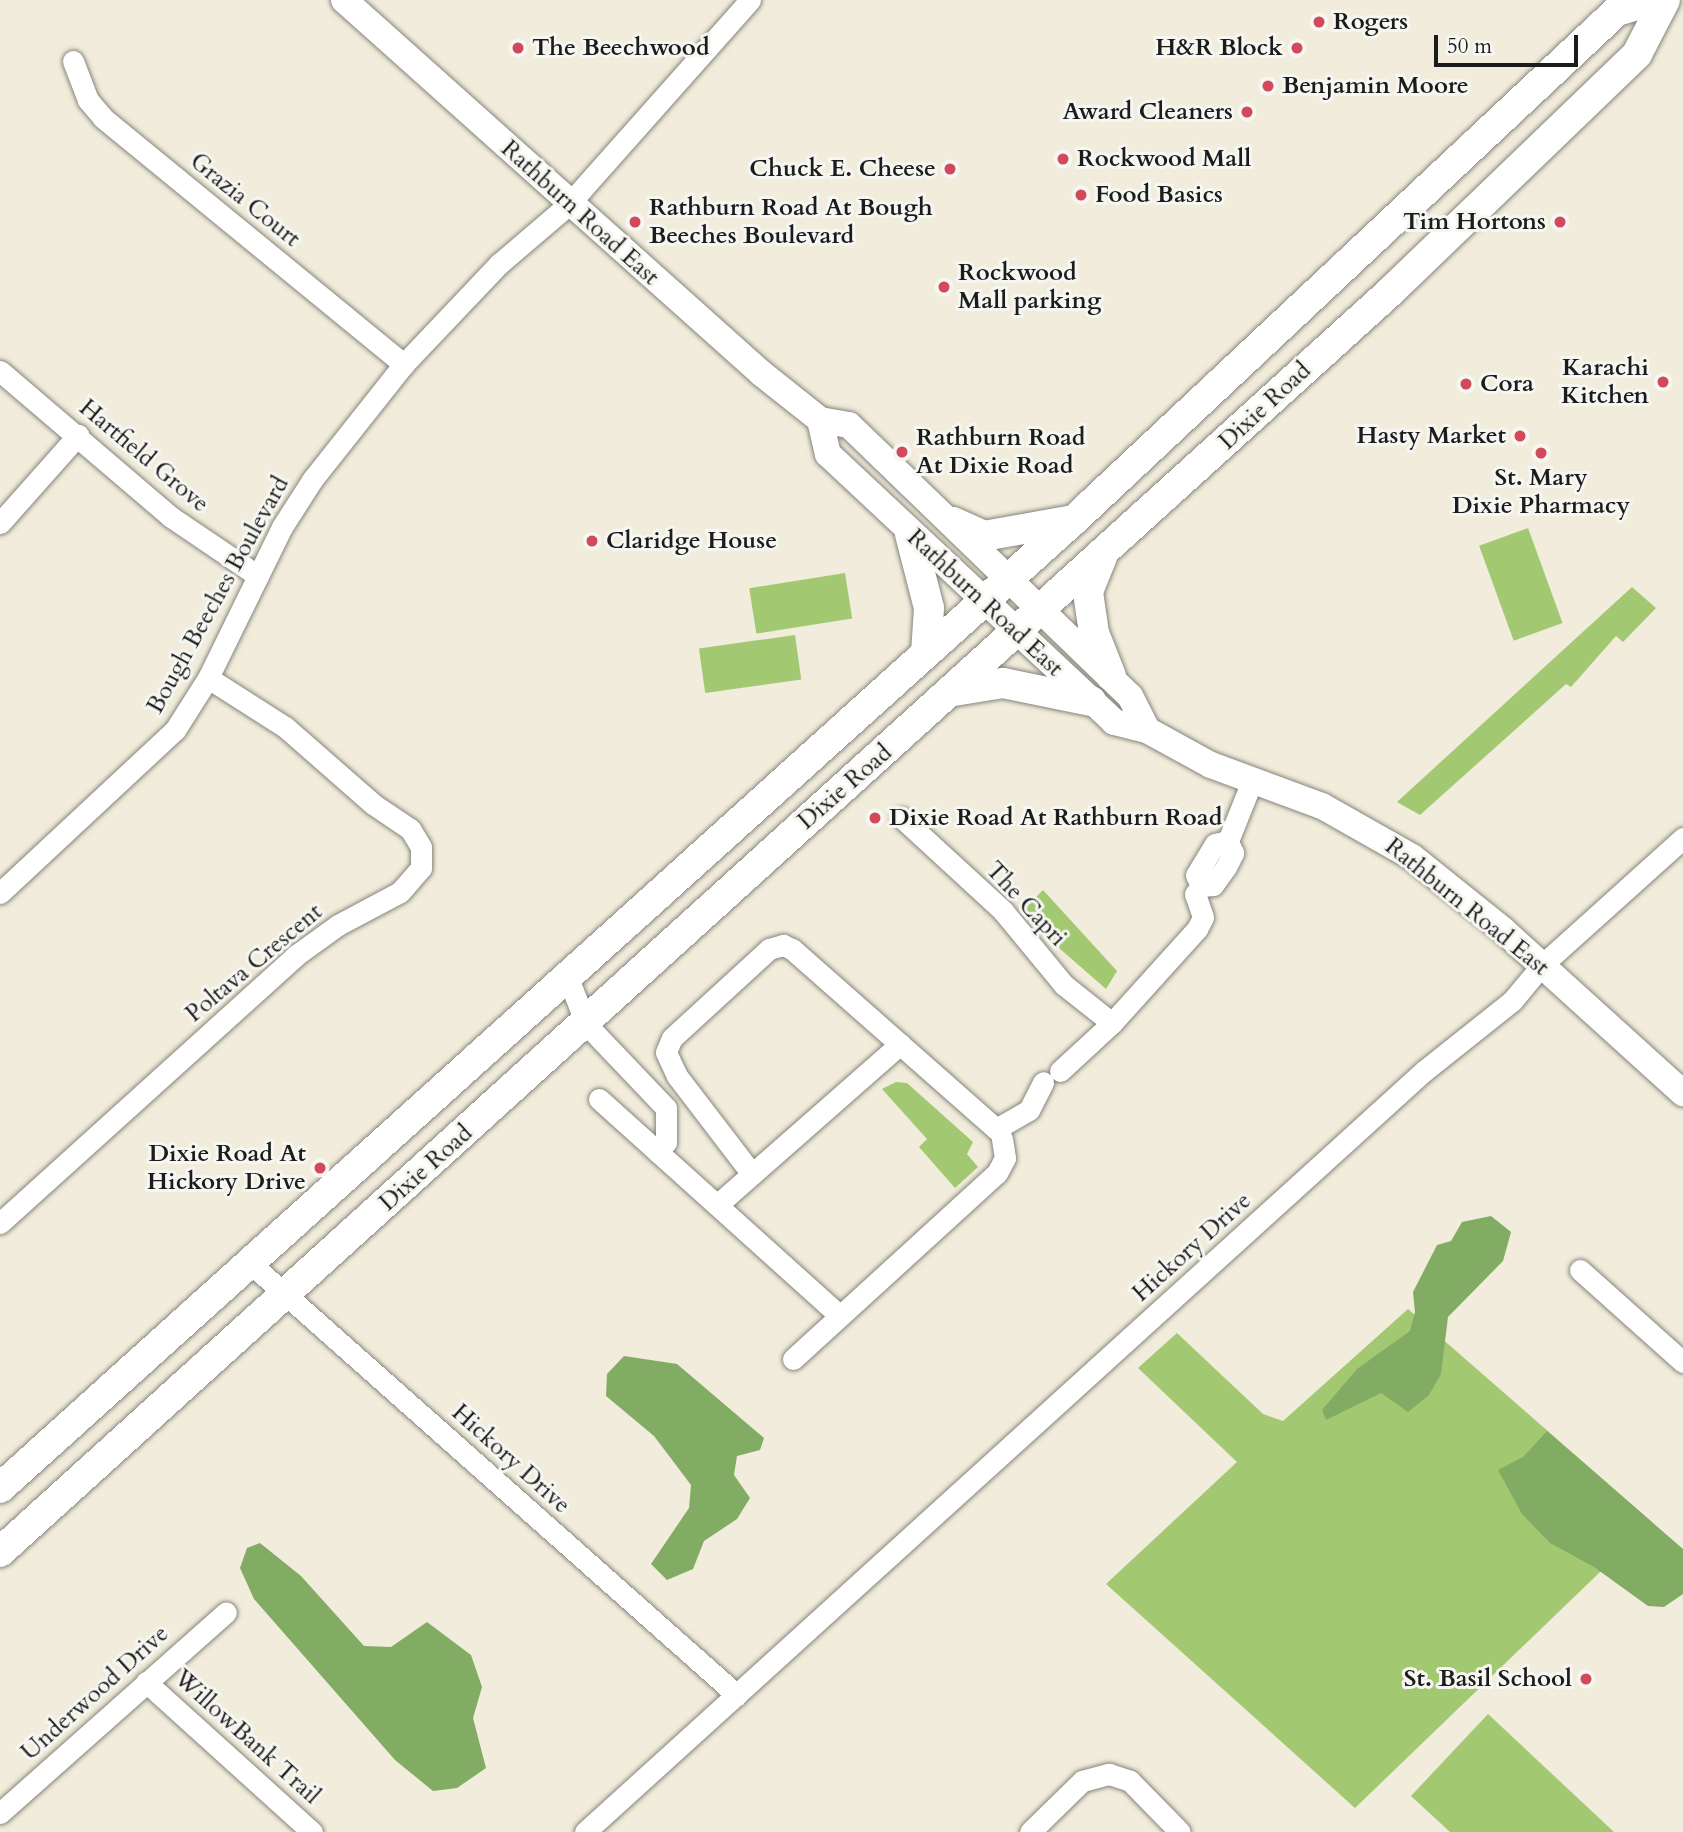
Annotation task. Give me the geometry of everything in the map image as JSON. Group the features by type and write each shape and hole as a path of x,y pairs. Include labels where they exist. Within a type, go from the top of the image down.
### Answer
{"main road":[{"name":"Dixie Road","path":"0,1489 1074,520 1617,11 1652,0"},
{"name":"Dixie Road","path":"0,1552 285,1294 595,1031 685,927 954,691 1041,607 1104,554 1390,292 1637,54 1665,0"},
{"path":"953,522 984,536 1074,520"},
{"path":"910,534 929,608 926,653"},
{"path":"1104,554 1088,592 1094,633 1111,676"},
{"path":"954,691 1003,683 1091,701"}],"street":[{"name":"Rathburn Road East","path":"344,0 568,205 820,420 849,425 953,522 1130,695 1147,730"},
{"name":"Bough Beeches Boulevard","path":"0,893 151,756 193,704 258,576 312,480 404,364 499,264 568,205 750,0"},
{"name":"Grazia Court","path":"73,61 88,100 103,118 404,364"},
{"name":"Hartfield Grove","path":"0,371 171,517 258,576"},
{"name":"Rathburn Road East","path":"820,420 828,454 910,534 1114,722 1147,730 1169,746 1366,827 1412,857 1542,965 1683,1093"},
{"path":"0,523 78,435"},
{"name":"Poltava Crescent","path":"0,1223 295,956 338,925 400,892 421,868 421,847 410,829 373,804 285,727 208,678"},
{"path":"752,1174 677,1076 666,1052 673,1038 769,949 783,945 792,949 996,1129 1029,1110 1052,1076 1112,1023 1197,929 1203,916 1195,894 1200,886 1196,875 1216,844 1228,841 1252,781"},
{"name":"The Capri","path":"902,818 1003,911 1063,985 1112,1023"},
{"name":"Hickory Drive","path":"585,1832 1424,1071 1512,1001 1542,965 1683,838"},
{"path":"568,978 595,1031 666,1108 666,1142 658,1152"},
{"path":"717,1205 900,1044"},
{"path":"599,1099 840,1316"},
{"path":"793,1359 997,1173 1004,1158 1002,1138"},
{"name":"Hickory Drive","path":"250,1263 737,1695"},
{"path":"1580,1270 1683,1362"},
{"name":"Underwood Drive","path":"0,1814 226,1612"},
{"name":"WillowBank Trail","path":"146,1682 312,1832"},
{"path":"1030,1832 1082,1781 1109,1774 1130,1782 1180,1832"}],"green space":[{"path":"1528,528 1563,623 1514,641 1479,546"},
{"path":"845,573 852,618 756,634 749,588"},
{"path":"1632,587 1656,608 1623,642 1616,636 1571,687 1566,684 1420,815 1397,802"},
{"path":"795,635 801,680 705,693 699,648"},
{"path":"1043,890 1117,971 1106,989 1020,914"},
{"path":"896,1082 907,1083 973,1142 967,1154 978,1167 955,1188 919,1147 927,1139 882,1089"},
{"path":"1491,1216 1511,1232 1503,1261 1448,1317 1441,1374 1429,1395 1408,1412 1381,1393 1326,1420 1322,1410 1357,1369 1410,1331 1415,1312 1413,1292 1437,1245 1451,1241 1462,1222"},
{"path":"1408,1309 1652,1522 1355,1808 1106,1584 1237,1462 1138,1368 1177,1333 1263,1414 1283,1421"},
{"path":"624,1356 677,1364 764,1438 760,1450 737,1456 734,1475 750,1498 737,1519 704,1541 693,1569 667,1580 651,1564 689,1508 691,1485 654,1436 606,1396 607,1374"},
{"path":"1547,1431 1683,1549 1683,1594 1664,1607 1648,1606 1594,1567 1550,1543 1522,1514 1498,1470 1523,1457"},
{"path":"260,1543 301,1576 364,1646 391,1647 427,1622 471,1655 482,1687 473,1718 486,1768 457,1788 433,1791 395,1760 254,1599 240,1568 247,1548"},
{"path":"1488,1714 1614,1832 1450,1832 1411,1796"}],"place":[{"name":"Rogers","path":"1319,22"},
{"name":"The Beechwood","path":"518,48"},
{"name":"H&R Block","path":"1297,48"},
{"name":"Benjamin Moore","path":"1268,86"},
{"name":"Award Cleaners","path":"1247,112"},
{"name":"Rockwood Mall","path":"1063,159"},
{"name":"Chuck E. Cheese","path":"950,169"},
{"name":"Food Basics","path":"1081,195"},
{"name":"Rathburn Road At Bough Beeches Boulevard","path":"635,222"},
{"name":"Tim Hortons","path":"1560,222"},
{"name":"Rockwood Mall parking","path":"944,287"},
{"name":"Karachi Kitchen","path":"1663,382"},
{"name":"Cora","path":"1466,384"},
{"name":"Hasty Market","path":"1520,436"},
{"name":"Rathburn Road At Dixie Road","path":"902,452"},
{"name":"St. Mary Dixie Pharmacy","path":"1541,453"},
{"name":"Claridge House","path":"592,541"},
{"name":"Dixie Road At Rathburn Road","path":"875,818"},
{"name":"Dixie Road At Hickory Drive","path":"320,1168"},
{"name":"St. Basil School","path":"1586,1679"}]}
